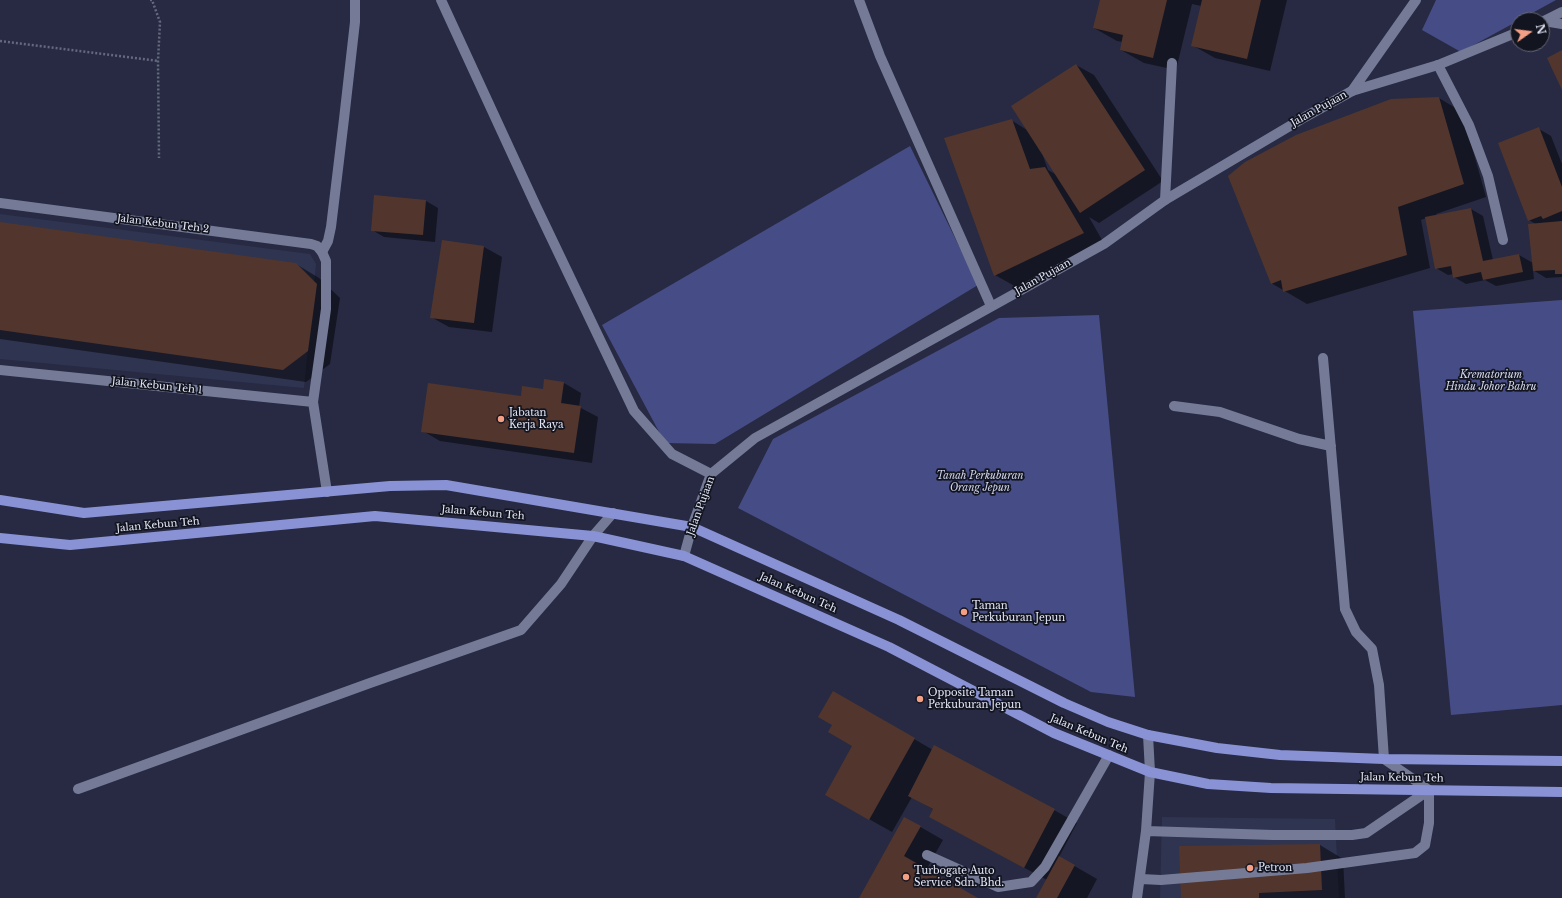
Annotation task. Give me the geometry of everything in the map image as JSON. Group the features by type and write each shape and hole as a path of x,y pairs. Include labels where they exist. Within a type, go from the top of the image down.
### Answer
{"main road":[{"name":"Jalan Kebun Teh","path":"0,500 84,513 390,486 446,485 692,527 898,620 1064,703 1108,722 1148,735 1217,748 1280,755 1384,759 1562,761"},
{"name":"Jalan Kebun Teh","path":"0,538 70,545 375,516 593,536 684,556 889,647 1054,732 1150,772 1208,784 1270,788 1562,792"}],"street":[{"path":"327,492 313,402 326,310 326,261 322,252 328,241 331,227 355,22 355,0"},
{"path":"441,0 536,206 634,411 672,454 711,474"},
{"path":"859,0 880,56 991,306"},
{"name":"Jalan Pujaan","path":"684,556 692,527 711,474 755,438 1104,244 1165,200 1305,116 1352,91 1416,0"},
{"path":"1550,18 1562,12"},
{"path":"1550,23 1562,24"},
{"path":"1352,91 1438,65 1510,35"},
{"path":"1165,200 1172,63"},
{"path":"1438,65 1469,125 1485,168 1503,240"},
{"name":"Jalan Kebun Teh 2","path":"0,203 311,244 317,246 322,252"},
{"path":"1323,358 1345,610 1356,632 1372,649 1378,685 1384,759 1429,790"},
{"name":"Jalan Kebun Teh 1","path":"0,370 313,402"},
{"path":"1174,406 1220,412 1299,439 1331,446"},
{"path":"78,789 521,630 561,584 593,536 613,513"},
{"path":"1137,898 1141,879 1146,831 1150,772 1148,735"},
{"path":"928,856 998,888 1031,882 1044,867 1109,756"},
{"path":"1146,831 1273,835 1352,835 1366,833 1429,790"},
{"path":"1141,879 1161,880 1307,868 1415,852 1425,845 1429,823 1429,790"}],"path":[{"path":"150,0 152,0 160,22 158,61 159,158"},
{"path":"0,41 158,61"}],"shaded area":[{"path":"0,214 310,254 316,264 304,388 0,359"},
{"path":"1162,817 1335,819 1339,898 1160,898"}],"green space":[{"path":"1436,0 1556,0 1534,12 1510,12 1510,25 1461,52 1422,30"},
{"path":"910,146 978,285 715,444 665,443 602,325"},
{"name":"Krematorium Hindu Johor Bahru","path":"1562,300 1562,705 1451,715 1413,311"},
{"name":"Tanah Perkuburan Orang Jepun","path":"1099,315 1135,697 1091,692 738,508 773,439 999,318"}],"building":[{"path":"1100,0 1167,0 1153,58 1120,50 1123,35 1093,28"},
{"path":"1202,0 1261,0 1247,59 1191,46"},
{"path":"1562,50 1562,90 1547,58"},
{"path":"1076,64 1145,170 1080,213 1011,106"},
{"path":"1439,97 1464,184 1398,207 1407,255 1283,292 1281,280 1271,284 1228,176 1245,162 1296,135 1391,99"},
{"path":"1012,119 1030,169 1045,167 1084,233 994,276 944,138"},
{"path":"1539,127 1562,187 1562,211 1543,219 1541,216 1528,221 1498,143"},
{"path":"374,195 426,200 423,235 371,231"},
{"path":"1471,208 1483,261 1519,254 1523,272 1483,280 1481,272 1453,278 1451,266 1435,269 1425,217"},
{"path":"1562,221 1562,274 1555,274 1555,270 1533,271 1528,224"},
{"path":"0,222 296,263 317,284 308,351 283,370 0,330"},
{"path":"442,240 484,246 474,323 430,318"},
{"name":"Jabatan Kerja Raya","path":"544,379 564,382 561,403 581,406 574,453 421,432 428,383 521,396 522,386 543,389"},
{"path":"833,691 915,738 869,820 825,795 852,746 828,732 832,725 818,717"},
{"path":"934,745 1055,809 1024,868 929,817 933,809 908,796"},
{"name":"Turbogate Auto Service Sdn. Bhd.","path":"904,817 921,826 904,856 978,898 859,898"},
{"name":"Petron","path":"1320,844 1322,890 1259,893 1259,898 1181,898 1179,846"},
{"path":"1059,856 1075,865 1057,898 1036,898"}],"place":[{"name":"Jabatan Kerja Raya","path":"501,419"},
{"name":"Taman Perkuburan Jepun","path":"964,612"},
{"name":"Opposite Taman Perkuburan Jepun","path":"920,699"},
{"name":"Petron","path":"1250,868"},
{"name":"Turbogate Auto Service Sdn. Bhd.","path":"906,877"}]}
